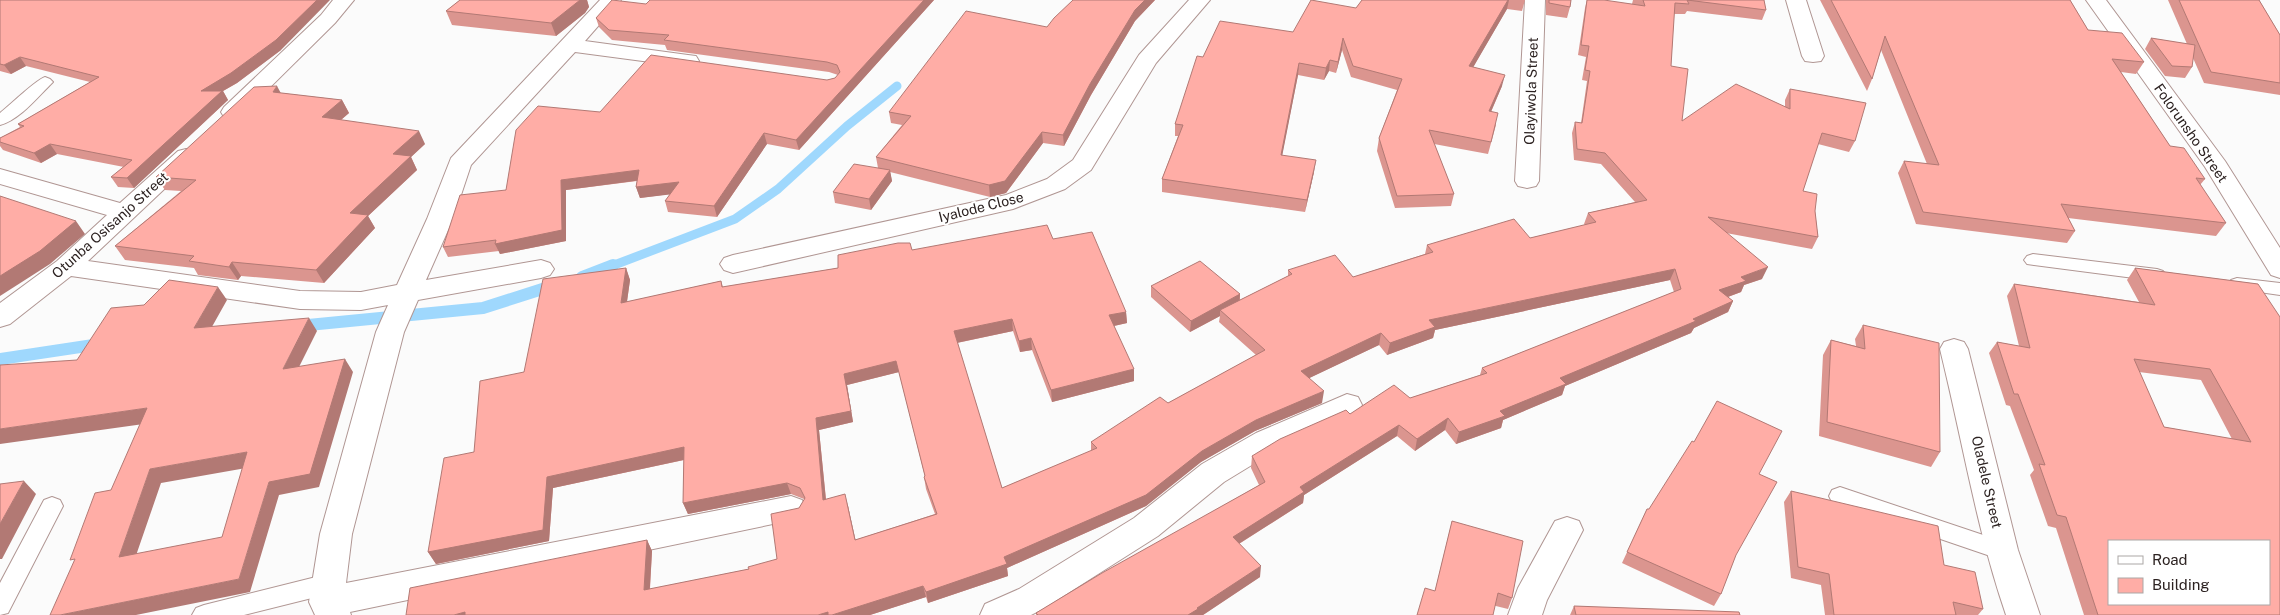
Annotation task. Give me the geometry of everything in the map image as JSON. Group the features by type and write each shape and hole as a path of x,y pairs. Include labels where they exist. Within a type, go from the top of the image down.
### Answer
{"street":[{"name":"Otunba Osisanjo Street","path":"0,317 66,267 126,213 328,19 344,0"},
{"path":"611,0 460,163 440,218 399,312 336,534 329,600 791,509"},
{"name":"Iyalode Close","path":"733,264 1012,201 1056,184 1082,165 1147,60 1200,0"},
{"name":"Olayiwola Street","path":"1527,181 1535,0"},
{"path":"1796,0 1813,56"},
{"name":"Folorunsho Street","path":"2096,0 2216,166 2280,269"},
{"path":"570,45 704,64"},
{"path":"0,176 126,213"},
{"path":"66,267 300,300 361,301 399,312 541,269"},
{"name":"Oladele Street","path":"1954,349 1969,402 2009,579 2023,615"},
{"path":"997,615 1031,599 1146,527 1213,473 1259,446 1346,405"},
{"path":"1525,615 1530,598 1567,530"}],"lane":[{"path":"0,120 22,104 45,82"},
{"path":"2032,260 2171,276"},
{"path":"2221,282 2280,289"},
{"path":"1840,496 2002,552"},
{"path":"0,606 52,506"},
{"path":"204,615 329,600"}],"building":[{"path":"0,0 317,0 276,40 231,73 201,91 222,91 127,178 111,177 132,160 50,144 34,153 0,142 0,138 24,126 18,124 99,77 20,57 4,65 0,64"},
{"path":"460,0 580,0 551,23 446,11"},
{"path":"612,0 646,4 650,0 924,0 796,140 764,133 714,206 665,201 679,182 636,187 639,170 561,180 562,230 495,244 496,240 443,247 460,195 506,190 516,130 538,106 600,112 651,55 827,80 835,78 840,72 837,65 827,62 664,40 669,35 609,30 596,18"},
{"path":"1073,0 1145,0 1135,10 1090,84 1063,135 1042,132 1005,181 989,185 876,157 911,116 889,112 966,11 1047,27"},
{"path":"1311,0 1356,8 1362,0 1508,0 1469,66 1505,75 1489,111 1498,113 1491,142 1429,130 1454,194 1397,196 1379,138 1402,79 1353,66 1343,38 1338,62 1330,60 1326,68 1299,63 1281,155 1316,160 1307,200 1162,179 1183,125 1175,124 1197,56 1203,57 1220,21 1293,32"},
{"path":"1549,0 1571,0 1570,7 1549,3"},
{"path":"1587,0 1604,0 1645,6 1643,0 1687,0 1689,4 1675,3 1671,66 1688,69 1682,121 1736,84 1790,109 1790,89 1866,103 1855,141 1822,133 1803,191 1817,194 1815,211 1818,237 1708,217 1768,267 1741,277 1746,281 1719,290 1733,301 1693,319 1696,321 1560,378 1566,384 1500,411 1505,416 1459,432 1448,418 1417,439 1399,425 1300,487 1304,492 1233,537 1261,566 1188,615 1038,615 1036,613 1102,573 1265,482 1252,456 1280,439 1346,410 1350,414 1394,385 1410,398 1487,373 1482,368 1681,289 1675,269 1429,320 1435,327 1390,343 1381,333 1301,371 1324,391 1256,420 1202,451 1146,495 1004,557 1007,564 926,592 923,586 832,615 828,615 828,612 818,615 465,615 465,612 454,615 406,615 410,588 647,540 644,590 749,569 748,567 777,559 771,514 799,508 805,498 800,488 787,483 683,503 684,447 547,477 543,530 428,552 444,458 474,452 480,381 524,372 543,279 626,268 621,303 721,281 722,287 838,268 838,255 898,243 910,243 912,250 1047,225 1053,239 1092,232 1126,312 1109,315 1134,369 1051,390 1031,338 1019,341 1012,319 954,331 1002,488 1097,448 1091,442 1160,397 1168,403 1265,350 1220,310 1292,274 1288,270 1335,255 1353,277 1433,252 1427,245 1514,219 1530,238 1596,222 1588,213 1647,200 1605,153 1577,149 1575,122 1582,123 1590,71 1585,70 1589,46 1581,45","holes":["896,361 925,476 937,514 855,540 845,494 823,500 816,418 851,411 844,374"]},
{"path":"1687,0 1764,0 1766,10"},
{"path":"1831,0 2070,0 2088,30 2122,33 2144,62 2112,59 2170,146 2184,148 2205,179 2196,178 2226,223 2061,204 2075,231 1923,212 1904,161 1939,165 1885,36 1872,79"},
{"path":"2179,0 2259,0 2280,35 2280,83 2211,72"},
{"path":"2151,38 2195,45 2192,67 2172,66"},
{"path":"277,86 273,92 342,100 322,117 419,131 393,154 411,156 350,213 368,215 316,270 232,262 229,267 189,261 194,256 115,246 196,180 156,177 254,87"},
{"path":"854,164 890,170 869,199 833,192"},
{"path":"0,196 76,221 40,251 0,276"},
{"path":"1200,261 1240,294 1191,321 1151,286"},
{"path":"2135,268 2258,284 2280,317 2280,615 2098,615 2066,517 2057,515 2039,464 2045,465 2018,394 2014,394 1997,342 2030,348 2014,284 2155,305","holes":["2134,359 2210,369 2251,442 2164,427"]},
{"path":"169,280 218,287 194,328 309,318 283,369 345,359 310,474 269,482 239,579 60,615 50,615 75,559 70,560 95,493 111,490 147,408 0,429 0,365 77,360 111,308 144,305","holes":["247,452 222,537 119,557 150,469"]},
{"path":"1863,325 1939,343 1940,452 1827,422 1831,340 1865,349"},
{"path":"1717,401 1782,431 1759,474 1777,482 1736,555 1721,594 1627,552 1647,509 1649,509 1692,441 1694,442"},
{"path":"24,481 0,524 0,484"},
{"path":"1791,491 1938,526 1944,565 1975,572 1983,609 1953,602 1956,615 1834,615 1829,574 1798,567"},
{"path":"1452,521 1523,541 1512,598 1498,593 1493,615 1417,615 1425,588 1435,591"},
{"path":"1574,606 1739,612 1740,615 1576,615"}],"waterway":[{"path":"609,267 735,219 778,189 847,126 897,86"},
{"path":"582,277 613,265"},
{"path":"298,326 483,308 555,285"},
{"path":"0,359 100,344"}]}
